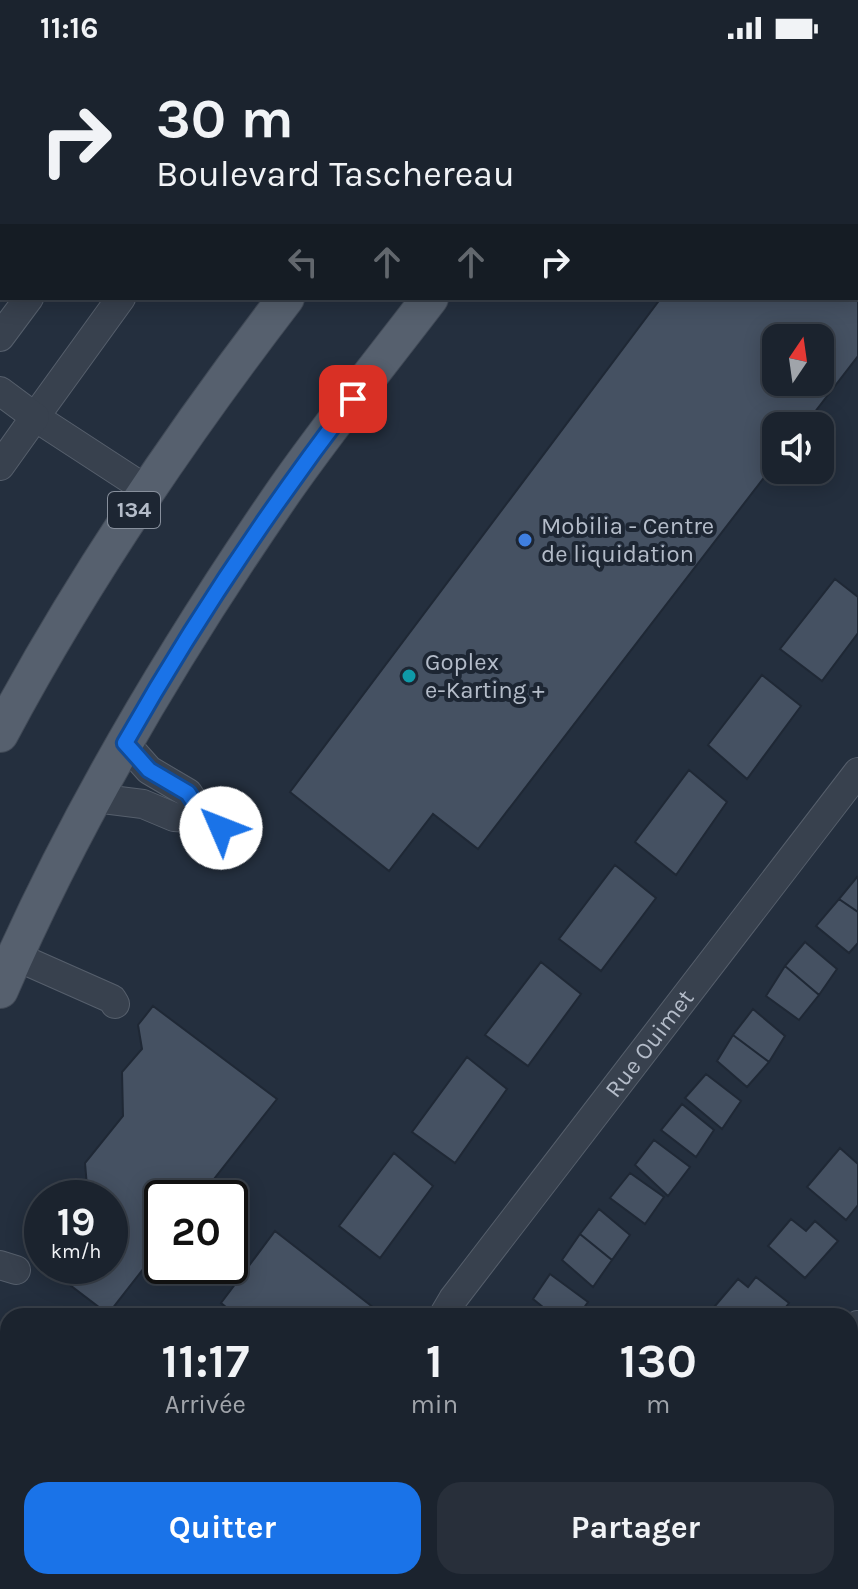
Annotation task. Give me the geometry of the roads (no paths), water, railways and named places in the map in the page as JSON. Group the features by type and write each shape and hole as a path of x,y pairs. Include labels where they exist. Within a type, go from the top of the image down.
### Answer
{"main road":[{"name":"134","path":"0,734 60,627 147,490 285,300"},
{"path":"0,990 52,878 175,656 286,488 428,300"}],"street":[{"path":"0,337 28,300"},
{"path":"0,466 120,300"},
{"path":"0,391 147,490"},
{"path":"95,798 143,804 174,817 213,824 188,793 149,770 125,743"},
{"name":"Rue Ouimet","path":"448,1308 858,772"},
{"path":"15,956 112,999 115,1004"}],"place":[{"name":"Mobilia - Centre de liquidation","path":"525,540"},
{"name":"Goplex e-Karting +","path":"409,676"}]}
